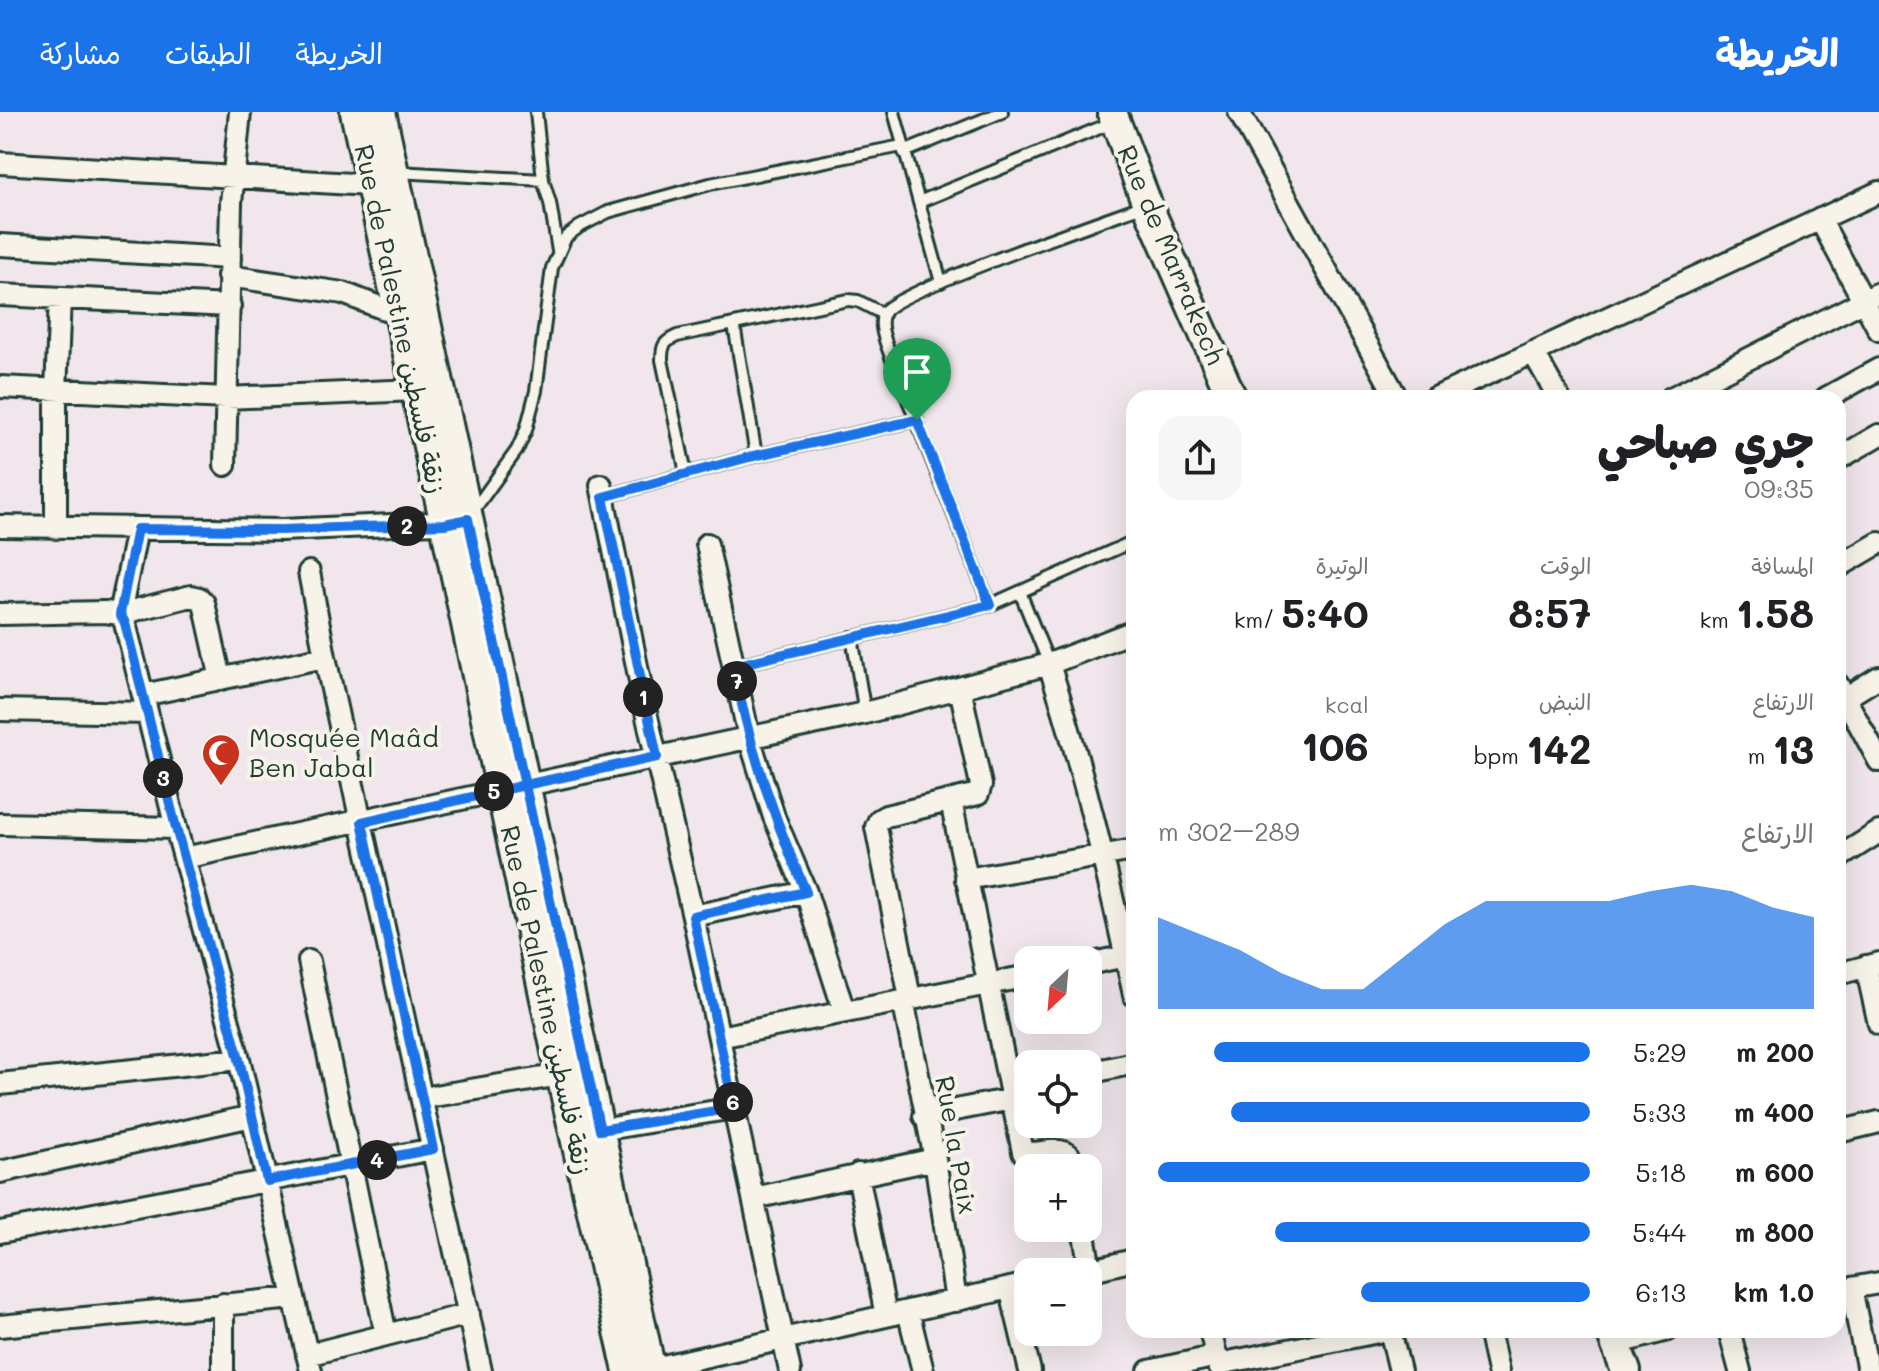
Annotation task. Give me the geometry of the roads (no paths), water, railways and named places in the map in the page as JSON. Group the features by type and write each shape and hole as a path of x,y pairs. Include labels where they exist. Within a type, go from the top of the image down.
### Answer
{"main road":[{"name":"Rue de Palestine زنقة فلسطين","path":"355,112 381,178 513,787 600,1130 643,1370"},
{"name":"Rue de Palestine زنقة فلسطين","path":"381,112 381,178 400,315 416,390 457,522"},
{"name":"Rue de Marrakech","path":"1114,117 1147,204 1228,390"},
{"name":"Rue de Palestine زنقة فلسطين","path":"513,787 561,1075 643,1370"},
{"path":"1612,1338 1626,1371"}],"street":[{"path":"225,465 229,267 233,176 240,112"},
{"path":"1239,112 1393,390"},
{"path":"0,163 233,176 381,178"},
{"path":"1452,390 1879,192"},
{"path":"1820,219 1872,296 1879,330"},
{"path":"0,245 229,267 343,293 400,315"},
{"path":"0,295 230,306"},
{"path":"1687,390 1872,296"},
{"path":"56,528 60,298"},
{"path":"1533,352 1554,390"},
{"path":"1841,390 1879,369"},
{"path":"0,387 226,398 416,390"},
{"path":"1846,454 1879,435"},
{"path":"602,491 790,1371"},
{"path":"0,526 282,530 457,522"},
{"path":"137,529 120,614 125,623 176,828 239,1059 309,1363 386,1335 469,1314"},
{"path":"1846,562 1879,543"},
{"path":"707,544 749,737 774,817 806,892 844,1011"},
{"path":"309,572 481,1371"},
{"path":"0,614 120,614 191,596 199,598 204,603 221,679"},
{"path":"184,858 865,713 1049,664 1126,634"},
{"path":"0,710 145,704 221,679 325,657"},
{"path":"1049,664 1076,747 1126,956 1102,961"},
{"path":"1846,689 1879,677"},
{"path":"960,688 981,785 978,794 951,801 989,984 1014,1080"},
{"path":"1846,699 1879,761"},
{"name":"Rue la Paix","path":"951,801 886,816 879,820 876,827 924,1116 935,1159 956,1301"},
{"path":"0,824 176,828"},
{"path":"1846,847 1879,832"},
{"path":"966,879 1126,851"},
{"path":"693,916 806,892"},
{"path":"309,961 386,1335"},
{"path":"1846,972 1873,964 1879,1024"},
{"path":"719,1037 1014,979"},
{"path":"0,1084 239,1059"},
{"path":"1102,1070 1126,1065"},
{"path":"422,1098 561,1075"},
{"path":"924,1116 1014,1092"},
{"path":"600,1130 734,1108"},
{"path":"0,1172 252,1116"},
{"path":"1846,1130 1879,1122"},
{"path":"1022,1138 1023,1152 1061,1150 1067,1154"},
{"path":"0,1232 433,1149"},
{"path":"754,1198 935,1159"},
{"path":"858,1174 886,1316"},
{"path":"1102,1267 1126,1262"},
{"path":"1846,1289 1879,1283"},
{"path":"643,1370 1014,1287"},
{"path":"1846,1293 1868,1371"},
{"path":"0,1326 294,1298"},
{"path":"223,1304 223,1371"},
{"path":"908,1311 923,1371"},
{"path":"1212,1338 1219,1364"},
{"path":"1149,1371 1219,1364 1349,1338"},
{"path":"1391,1338 1400,1371"},
{"path":"1491,1338 1498,1371"},
{"path":"1731,1338 1740,1371"},
{"path":"1027,1346 1030,1371"}],"lane":[{"path":"536,112 543,180 558,251"},
{"path":"894,112 941,282"},
{"path":"457,522 517,450 526,430 536,391 548,290 558,251 566,237 579,227 608,212 710,184 903,149 1002,112"},
{"path":"919,202 1114,117"},
{"path":"381,178 543,180"},
{"path":"990,605 884,334 883,314 893,304 941,282 1147,204"},
{"path":"686,473 662,360 663,345 677,336 848,300 858,301 883,314"},
{"path":"734,325 756,455"},
{"path":"602,491 917,420"},
{"path":"734,666 990,605 1126,545"},
{"path":"1020,592 1049,664"},
{"path":"852,637 865,713"}],"place":[{"name":"Mosquée Maâd Ben Jabal","path":"221,787"}]}
